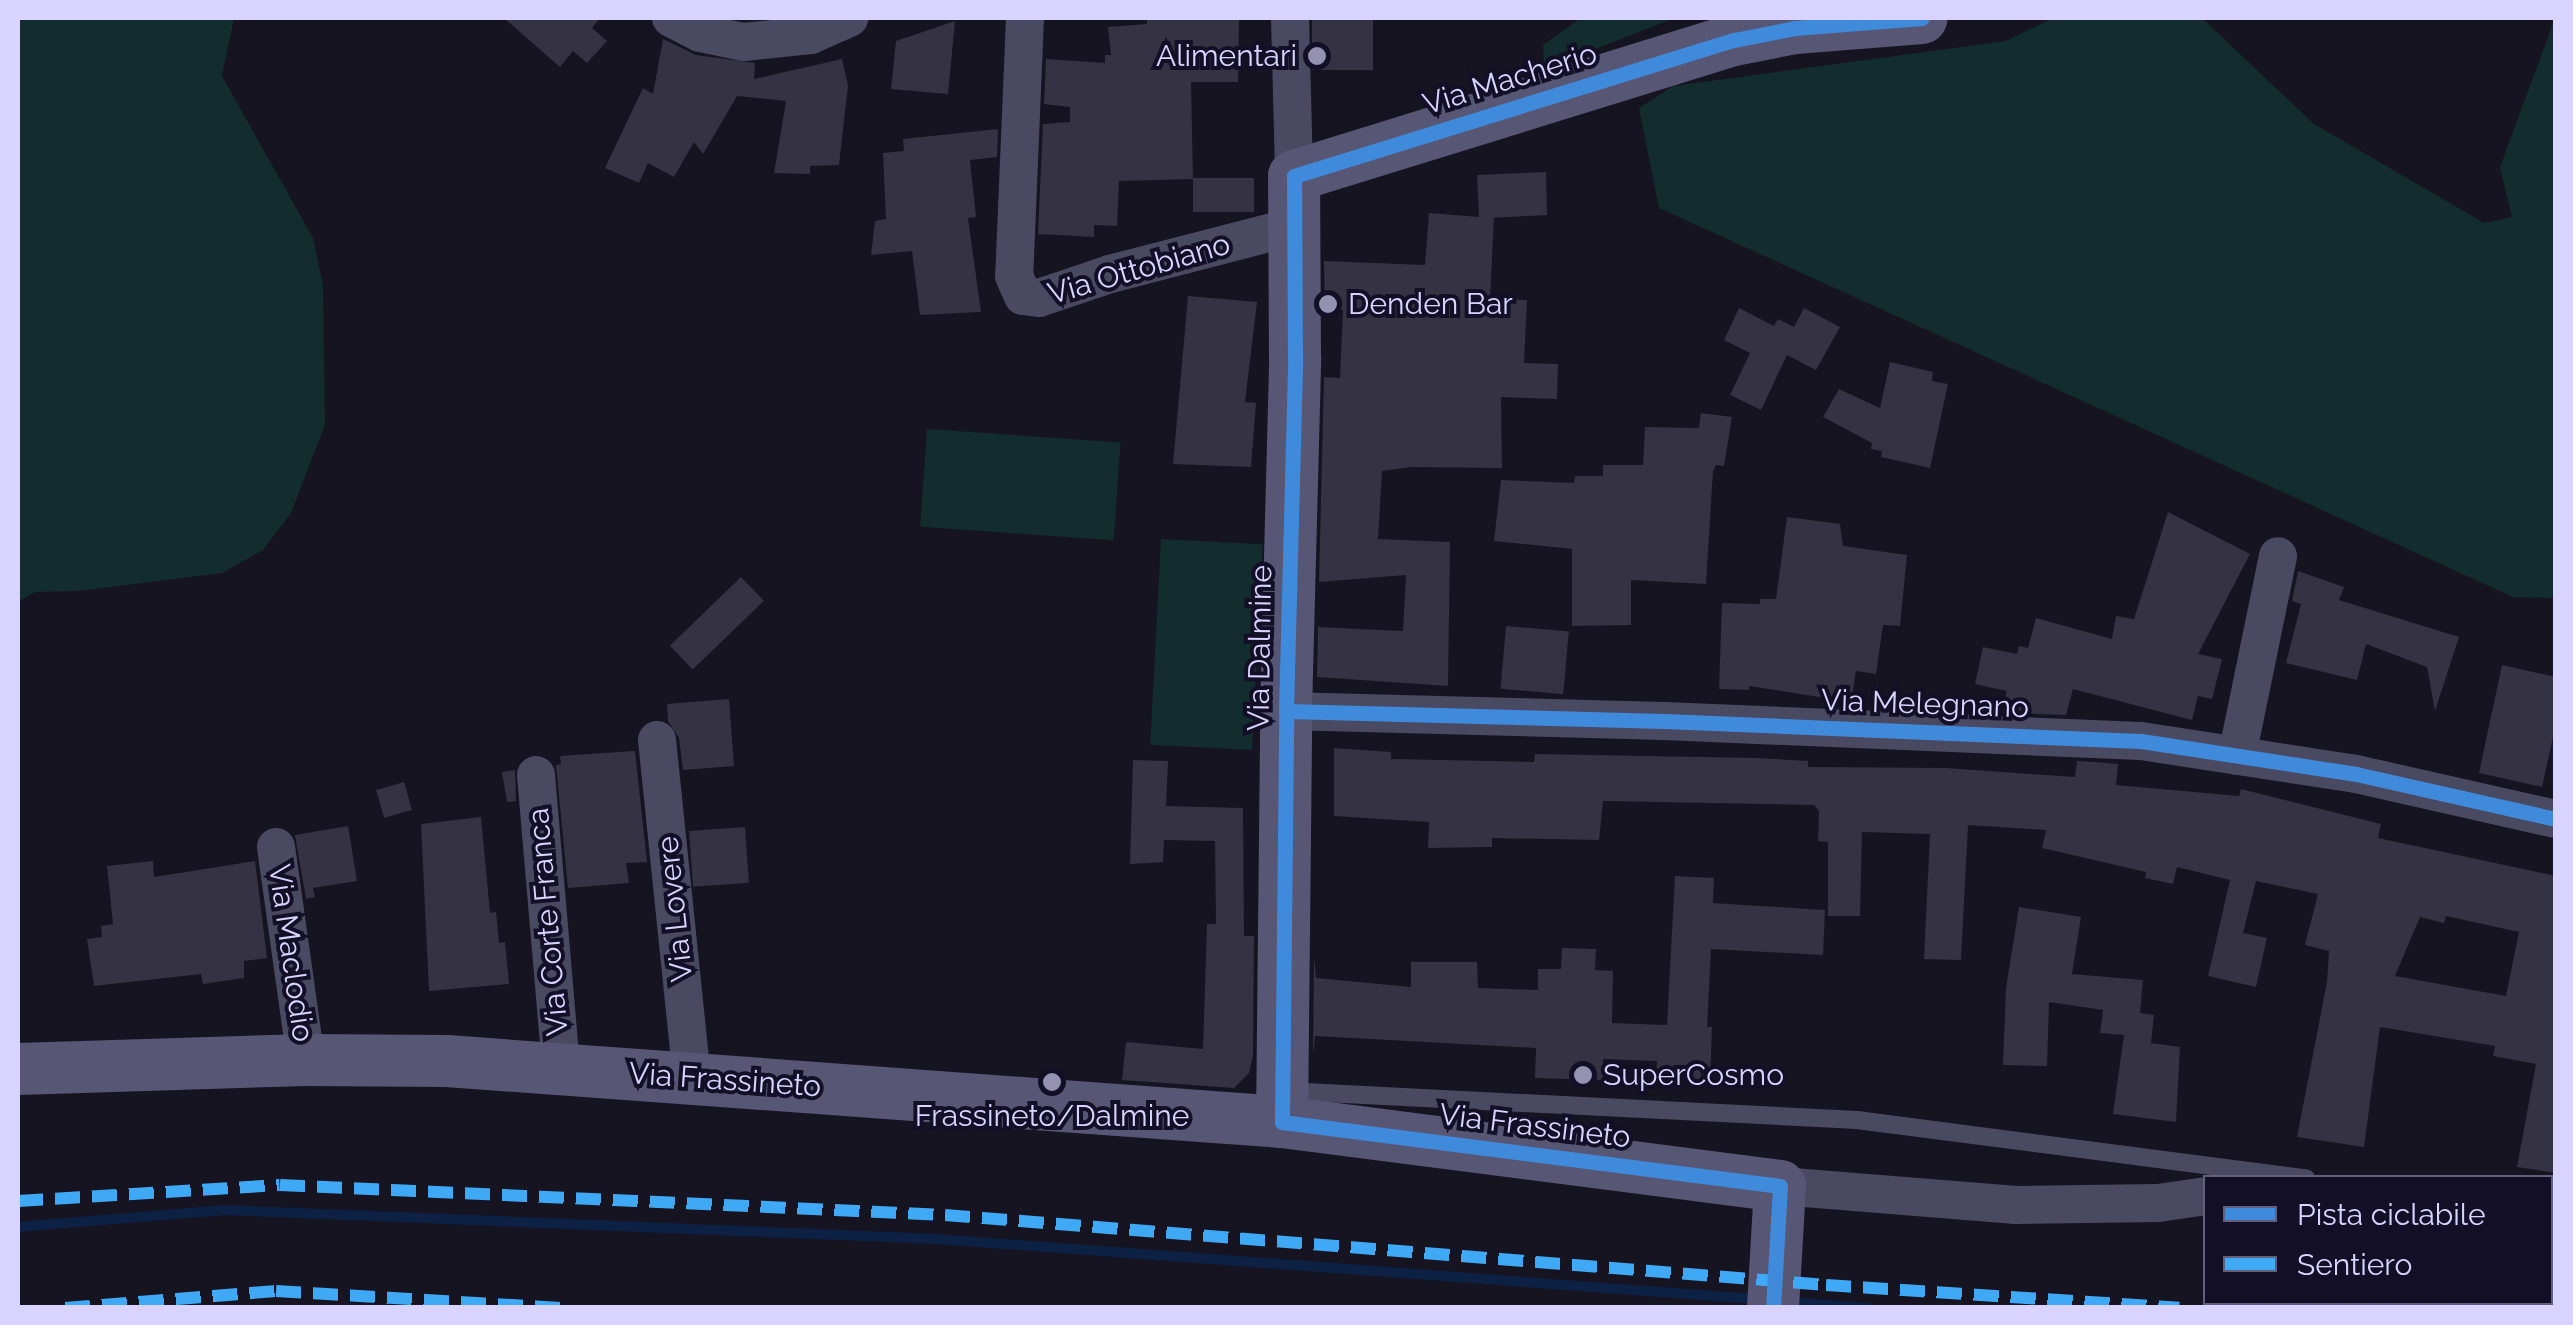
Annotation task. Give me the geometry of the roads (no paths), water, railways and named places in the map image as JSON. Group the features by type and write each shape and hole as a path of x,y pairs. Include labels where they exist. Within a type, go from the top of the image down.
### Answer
{"street":[{"path":"671,18 700,33 744,42 811,34 849,18"},
{"name":"Via Ottobiano","path":"1025,18 1014,276 1023,296 1039,298 1110,274 1295,201"},
{"name":"Via Dalmine","path":"1282,1106 1295,201 1290,18"},
{"name":"Via Macherio","path":"1295,201 1734,40 1795,28 1922,18"},
{"path":"2238,756 2278,556"},
{"name":"Via Melegnano","path":"1286,711 2074,736 2199,748 2356,774 2556,818"},
{"name":"Via Lovere","path":"657,740 692,1078"},
{"name":"Via Corte Franca","path":"536,775 561,1069"},
{"name":"Via Maclodio","path":"276,847 306,1060"},
{"name":"Via Frassineto","path":"18,1069 306,1060 446,1061 692,1078 1282,1106 1779,1204 2158,1203 2203,1196"},
{"path":"1772,1308 1779,1204"}],"lane":[{"name":"Via Frassineto","path":"1282,1106 1869,1121 2283,1175"}],"waterway":[{"path":"18,1227 225,1210 937,1239 1757,1299"},
{"path":"1789,1302 1868,1308"}],"place":[{"name":"Alimentari","path":"1317,56"},
{"name":"Denden Bar","path":"1328,304"},
{"name":"SuperCosmo","path":"1583,1075"},
{"name":"Frassineto/Dalmine","path":"1052,1082"}]}
